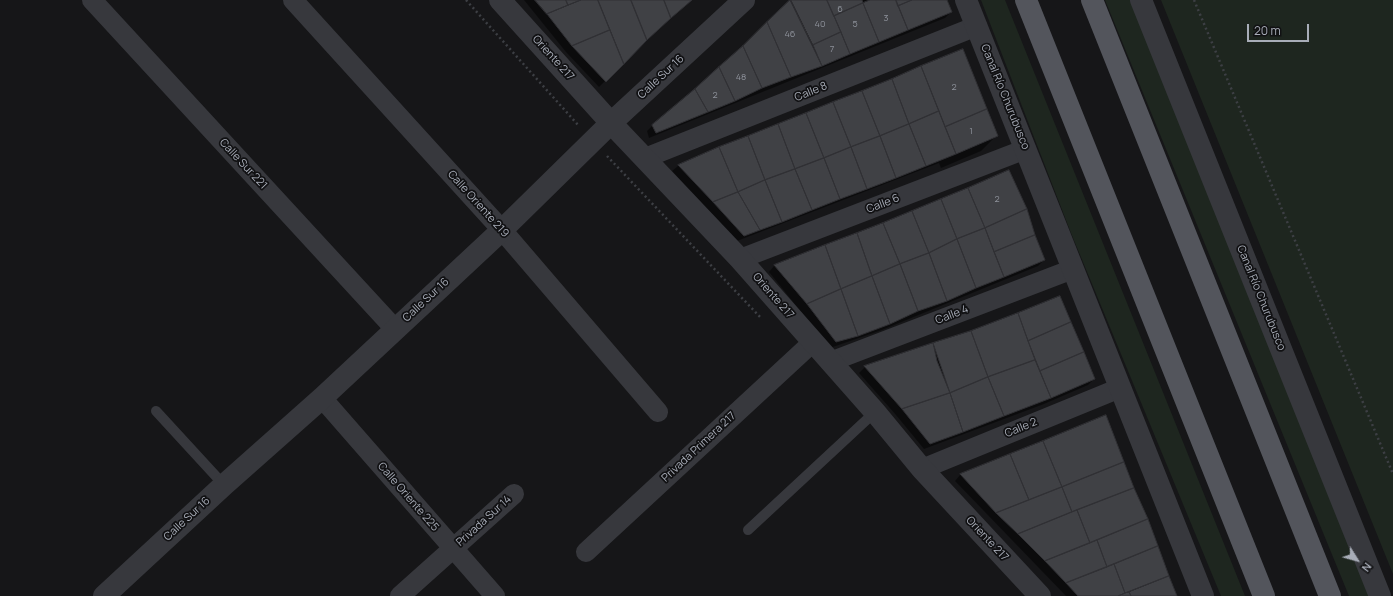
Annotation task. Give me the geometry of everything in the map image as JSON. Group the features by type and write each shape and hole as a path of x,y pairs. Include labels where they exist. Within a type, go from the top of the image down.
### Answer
{"main road":[{"path":"1026,0 1264,596"},
{"path":"1092,0 1330,596"}],"street":[{"name":"Calle Sur 221","path":"92,0 395,329"},
{"name":"Calle Oriente 219","path":"293,0 502,230 658,412"},
{"name":"Oriente 217","path":"500,0 611,123 740,259 875,412 922,469 1040,596"},
{"name":"Calle Sur 16","path":"104,596 224,485 322,398 502,230 611,123 744,0"},
{"name":"Canal Río Churubusco","path":"966,0 1203,596"},
{"name":"Canal Río Churubusco","path":"1141,0 1380,596"},
{"name":"Calle 8","path":"645,158 977,26"},
{"name":"Calle 6","path":"740,259 1026,149"},
{"name":"Calle 4","path":"830,362 1073,269"},
{"name":"Privada Primera 217","path":"586,552 813,342"},
{"name":"Calle 2","path":"922,469 1120,388"},
{"name":"Calle Oriente 225","path":"322,398 495,596"},
{"name":"Privada Sur 14","path":"400,596 514,494"}],"lane":[{"path":"156,412 224,485"},
{"path":"748,530 875,412"}],"path":[{"path":"467,0 593,141 766,324"},
{"path":"1194,0 1393,474"}],"shaded area":[{"path":"981,0 1005,0 1245,596 1221,596 1071,233"},
{"path":"1105,0 1130,0 1371,596 1349,596"},
{"path":"1161,0 1393,0 1393,574"}],"building":[{"path":"535,0 566,0 568,5 547,14"},
{"path":"566,0 581,0 568,5"},
{"path":"581,0 598,0 610,30 572,46 547,14"},
{"path":"598,0 631,0 647,40 624,64"},
{"path":"631,0 664,0 671,18 647,40"},
{"path":"664,0 692,0 671,18"},
{"path":"790,0 822,66 791,77 767,22"},
{"path":"791,0 827,0 841,32 813,45"},
{"path":"827,0 862,0 863,3 834,16"},
{"path":"870,0 896,0 908,30 879,42 863,3"},
{"path":"896,0 912,0 898,6"},
{"path":"912,0 947,0 952,12 908,30 898,6"},
{"path":"863,3 879,42 850,54 834,16"},
{"path":"767,22 791,77 762,88 743,46"},
{"path":"610,30 624,64 606,82 572,46"},
{"path":"841,32 850,54 822,66 813,45"},
{"path":"743,46 762,88 735,101 719,67"},
{"path":"963,49 987,109 945,127 921,66"},
{"path":"921,66 939,111 909,124 892,79"},
{"path":"719,67 735,101 708,112 695,89"},
{"path":"892,79 909,124 880,136 862,91"},
{"path":"695,89 708,112 656,133 652,125"},
{"path":"862,91 880,136 851,147 833,102"},
{"path":"833,102 851,147 824,158 806,113"},
{"path":"987,109 998,136 956,154 945,127"},
{"path":"939,111 956,154 926,166 909,124"},
{"path":"806,113 824,158 795,169 778,124"},
{"path":"778,124 795,169 765,180 748,136"},
{"path":"909,124 926,166 896,178 880,136"},
{"path":"748,136 765,180 738,192 719,147"},
{"path":"880,136 896,178 867,189 851,147"},
{"path":"719,147 738,192 713,202 678,165"},
{"path":"851,147 867,189 840,199 824,158"},
{"path":"824,158 840,199 812,210 795,169"},
{"path":"795,169 812,210 782,222 765,180"},
{"path":"1009,170 1027,209 985,228 968,188"},
{"path":"765,180 782,222 760,230 738,192"},
{"path":"968,188 985,228 957,239 941,199"},
{"path":"738,192 760,230 744,236 713,202"},
{"path":"941,199 957,239 929,253 912,211"},
{"path":"1027,209 1035,235 994,252 985,228"},
{"path":"912,211 929,253 900,264 883,223"},
{"path":"883,223 900,264 872,276 857,233"},
{"path":"985,228 1004,277 976,288 957,239"},
{"path":"857,233 872,276 841,289 825,245"},
{"path":"1035,235 1045,260 1004,277 994,252"},
{"path":"957,239 976,288 947,301 929,253"},
{"path":"825,245 841,289 807,304 774,265"},
{"path":"929,253 947,301 918,311 900,264"},
{"path":"900,264 918,311 890,324 872,276"},
{"path":"872,276 890,324 858,336 841,289"},
{"path":"841,289 858,336 836,342 807,304"},
{"path":"1060,296 1071,322 1028,341 1018,313"},
{"path":"1018,313 1035,360 988,377 971,331"},
{"path":"1071,322 1084,352 1040,371 1028,341"},
{"path":"971,331 988,377 950,393 937,361 933,343"},
{"path":"933,343 950,393 902,409 864,366"},
{"path":"1084,352 1095,379 1051,398 1040,371"},
{"path":"1035,360 1051,398 1004,416 988,377"},
{"path":"988,377 1004,416 963,432 950,393"},
{"path":"950,393 963,432 930,444 902,409"},
{"path":"1106,415 1124,462 1062,487 1043,441"},
{"path":"1043,441 1062,487 1029,500 1010,454"},
{"path":"1010,454 1029,500 996,513 960,474"},
{"path":"1124,462 1134,488 1072,512 1062,487"},
{"path":"1062,487 1072,512 1018,534 996,513"},
{"path":"1134,488 1148,519 1090,543 1077,510"},
{"path":"1077,510 1090,543 1045,561 1018,534"},
{"path":"1148,519 1158,546 1107,567 1097,540"},
{"path":"1097,540 1107,567 1066,583 1045,561"},
{"path":"1158,546 1169,576 1125,593 1114,564"},
{"path":"1114,564 1125,593 1118,596 1078,596 1066,583"},
{"path":"1169,576 1177,596 1131,596 1129,592"},
{"path":"1129,592 1131,596 1118,596 1125,593"}]}
